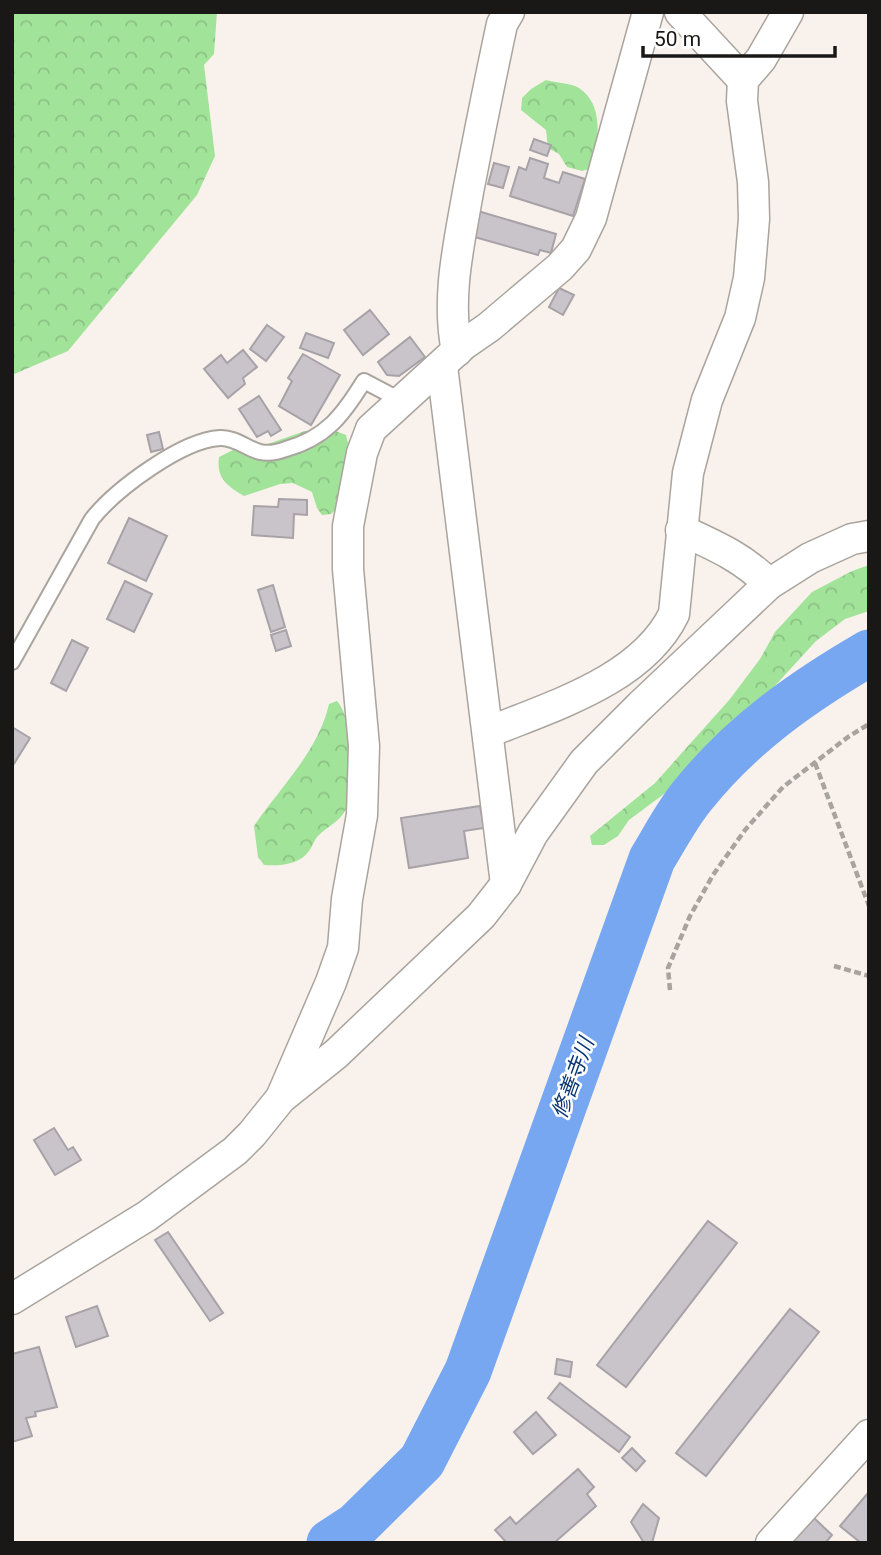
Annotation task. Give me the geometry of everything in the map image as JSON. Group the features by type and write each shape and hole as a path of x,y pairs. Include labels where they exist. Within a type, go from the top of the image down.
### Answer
{"street":[{"path":"506,884 450,358 454,333 454,268 480,125 502,24 509,12"},
{"path":"281,1098 343,948 347,899 362,814 364,746 348,569 348,526 362,453 371,429 450,358 551,274 576,248 591,218 649,12"},
{"path":"680,12 743,80"},
{"path":"489,732 567,700 626,670 667,630 674,614 688,473 697,432 740,318 749,278 754,219 753,182 742,100 743,80 761,59 788,12"},
{"path":"681,530 726,551 754,568 769,584"},
{"path":"12,1298 147,1216 234,1151 252,1134 281,1098 335,1054 481,916 506,884 533,833 584,762 769,584 810,558 852,539 869,536"},
{"path":"771,1543 869,1434"}],"lane":[{"path":"12,662 92,519 106,502 137,478 195,443 212,439 225,438 261,452 274,453 299,446 331,426 347,408 364,381 402,401"}],"path":[{"path":"670,990 668,968 690,916 713,875 745,830 783,787 869,724"},
{"path":"815,762 869,906"},
{"path":"834,966 869,976"}],"green space":[{"path":"12,12 217,12 214,54 204,65 215,156 197,195 68,351 12,375"},
{"path":"546,80 579,88 593,104 598,124 595,167 582,171 567,167 559,154 548,148 546,130 521,110 522,98"},
{"path":"322,426 346,435 348,443 337,508 331,514 322,515 312,492 293,483 280,484 244,496 228,485 221,476 219,457 237,448 262,446 305,431 314,431"},
{"path":"869,565 869,611 845,619 816,641 752,711 725,732 664,794 629,820 618,836 604,845 592,845 590,836 655,783 730,699 760,659 775,632 812,592"},
{"path":"337,701 347,723 352,755 352,787 345,811 317,837 305,856 283,865 264,865 258,857 254,826 308,753 324,721 329,704"}],"building":[{"path":"534,139 551,145 547,156 530,150"},
{"path":"530,158 548,164 544,178 559,183 563,172 585,179 573,216 510,196 519,167 526,170"},
{"path":"494,163 509,167 503,188 488,184"},
{"path":"478,211 556,234 551,253 540,250 538,255 471,236"},
{"path":"559,288 574,295 563,315 549,307"},
{"path":"370,310 389,334 363,355 344,330"},
{"path":"267,325 284,337 266,361 250,349"},
{"path":"306,333 334,343 328,358 300,348"},
{"path":"410,337 425,357 399,376 387,375 378,362"},
{"path":"243,350 257,367 243,378 245,384 228,398 204,369 221,355 227,363"},
{"path":"303,354 340,375 311,425 279,406 292,381 288,378"},
{"path":"259,396 281,430 271,436 268,431 257,437 239,409"},
{"path":"159,432 163,449 151,452 147,435"},
{"path":"279,499 307,500 307,515 294,514 293,538 252,535 254,506 278,507"},
{"path":"129,518 167,536 146,581 108,563"},
{"path":"125,581 152,594 134,632 107,619"},
{"path":"273,585 285,627 271,632 258,590"},
{"path":"286,630 291,646 276,651 271,635"},
{"path":"72,640 88,648 66,691 51,683"},
{"path":"12,727 30,738 12,767"},
{"path":"480,806 484,828 464,831 468,858 409,868 401,818"},
{"path":"54,1128 68,1150 73,1147 81,1160 55,1175 34,1140"},
{"path":"708,1221 737,1243 626,1387 597,1365"},
{"path":"168,1232 223,1313 210,1321 155,1240"},
{"path":"97,1306 108,1336 76,1347 66,1317"},
{"path":"790,1309 819,1332 706,1476 676,1453"},
{"path":"39,1347 57,1407 35,1412 36,1416 26,1418 32,1436 12,1442 12,1354"},
{"path":"557,1359 572,1362 570,1377 555,1374"},
{"path":"560,1383 630,1437 619,1452 548,1398"},
{"path":"536,1412 556,1435 533,1454 514,1432"},
{"path":"632,1448 645,1461 636,1471 622,1458"},
{"path":"578,1469 594,1487 587,1494 596,1506 554,1543 507,1543 495,1530 510,1517 516,1524"},
{"path":"868,1493 869,1543 861,1543 840,1526"},
{"path":"643,1504 659,1518 652,1543 644,1543 631,1522"},
{"path":"814,1518 832,1535 827,1541 829,1543 791,1543"}],"waterway":[{"name":"修善寺川","path":"330,1543 356,1526 422,1461 468,1371 652,859 671,826 712,773 753,734 797,699 869,653"}]}
